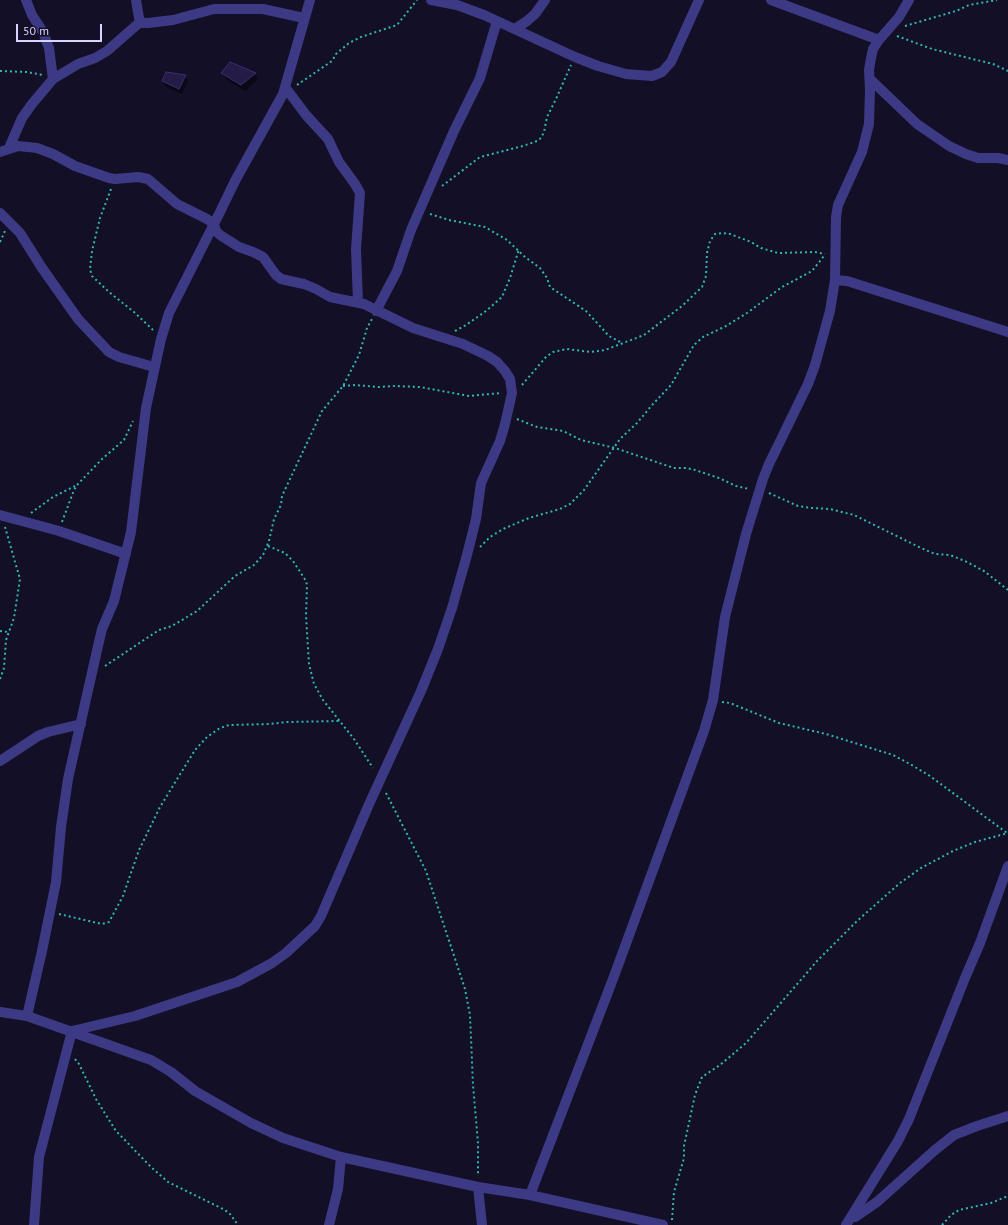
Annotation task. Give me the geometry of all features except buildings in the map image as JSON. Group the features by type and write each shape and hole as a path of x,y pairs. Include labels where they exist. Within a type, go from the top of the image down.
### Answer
{"street":[{"path":"26,0 32,15 43,32 50,48 53,79"},
{"path":"136,0 141,22"},
{"path":"28,1016 56,882 64,801 69,773 102,629 114,601 126,554 136,500 146,408 161,338 169,313 235,181 287,90 304,18 310,0"},
{"path":"431,0 457,5 497,21 575,57 614,71 649,76 662,72 670,62 698,0"},
{"path":"515,29 535,14 545,0"},
{"path":"771,0 882,37"},
{"path":"530,1196 704,731 713,700 725,616 759,490 768,464 798,406 815,365 830,311 835,280 835,222 838,205 862,152 869,124 870,58 873,49 899,17 909,0"},
{"path":"4,150 22,118 53,79 78,64 95,58 107,51 135,25 141,22 148,23 174,20 214,9 263,9 304,18"},
{"path":"376,311 397,271 407,239 419,211 480,78 497,21"},
{"path":"870,79 917,124 949,146 978,158 998,158 1008,160"},
{"path":"287,90 311,122 327,138 339,162 360,193 356,249 358,302"},
{"path":"4,150 23,146 37,148 53,154 85,170 115,179 138,177 148,179 177,204 214,224 216,232 220,235 239,247 258,254 278,277 316,289 330,297 358,302 412,328 463,344 493,358 510,380 512,393 500,441 481,484 479,502 472,534 444,632 421,691 370,802 321,916 315,926 286,953 251,975 224,987 135,1016 72,1031"},
{"path":"0,213 20,234 78,319 109,352 119,357 154,367"},
{"path":"835,280 847,282 1008,332"},
{"path":"2,518 22,521 59,531 126,554"},
{"path":"0,760 38,736 81,724"},
{"path":"848,1223 898,1141 909,1119 980,943 1008,866"},
{"path":"0,1012 28,1016 151,1060 171,1072 195,1091 251,1123 283,1138 341,1157 662,1225"},
{"path":"34,1225 39,1157 72,1031"},
{"path":"848,1223 877,1202 935,1150 954,1136 972,1128 1008,1116"},
{"path":"329,1225 338,1189 341,1157"},
{"path":"478,1187 482,1225"}],"path":[{"path":"287,90 332,61 336,54 348,43 396,25 417,0"},
{"path":"882,37 969,5 997,0"},
{"path":"882,37 989,62 1008,71"},
{"path":"442,186 480,157 523,146 541,138 544,132 546,116 556,99 575,57"},
{"path":"0,72 27,72 53,79"},
{"path":"115,179 100,218 92,251 90,269 92,276 161,338"},
{"path":"419,211 449,220 485,227 507,240 540,268 547,278 550,287 586,311 609,336 622,343"},
{"path":"343,386 420,387 469,396 503,392 512,393 522,385 546,357 553,352 567,349 593,352 605,350 633,340 647,333 682,306 699,290 706,276 707,253 710,241 716,234 730,234 761,248 778,253 815,252 825,254"},
{"path":"479,548 490,537 503,529 529,518 560,509 570,504 584,490 620,439 637,423 671,385 694,345 703,337 726,326 747,313 782,287 812,271 818,266 835,238"},
{"path":"443,337 466,325 486,311 502,297 510,278 518,249"},
{"path":"92,674 159,630 177,623 203,607 235,576 254,565 263,555 268,546 274,519 281,505 282,496 317,420 322,411 343,386 359,355 367,328 376,311"},
{"path":"59,531 77,486 102,459 124,440 133,420 146,408"},
{"path":"508,413 520,420 536,426 563,431 588,442 615,448 674,468 696,470 736,486 776,495 798,506 826,508 854,515 918,547 935,554 950,555 965,561 984,571 1008,590"},
{"path":"22,521 53,497 77,486"},
{"path":"0,679 4,668 6,640 14,618 20,579 2,518"},
{"path":"268,546 285,553 306,581 306,616 309,664 316,690 368,759 426,871 466,989 470,1015 473,1085 478,1142 478,1187"},
{"path":"0,631 8,632"},
{"path":"713,700 730,703 779,723 826,734 893,755 930,776 1007,833"},
{"path":"50,912 102,924 109,922 123,896 139,850 160,807 195,750 207,737 220,728 229,725 340,721"},
{"path":"672,1225 674,1192 684,1158 684,1146 695,1094 702,1077 720,1065 746,1043 818,960 857,921 900,883 921,868 952,851 975,842 1007,833"},
{"path":"68,1050 79,1064 96,1099 116,1131 168,1182 225,1210 238,1225"},
{"path":"942,1225 959,1210 991,1203 1008,1196"}]}
